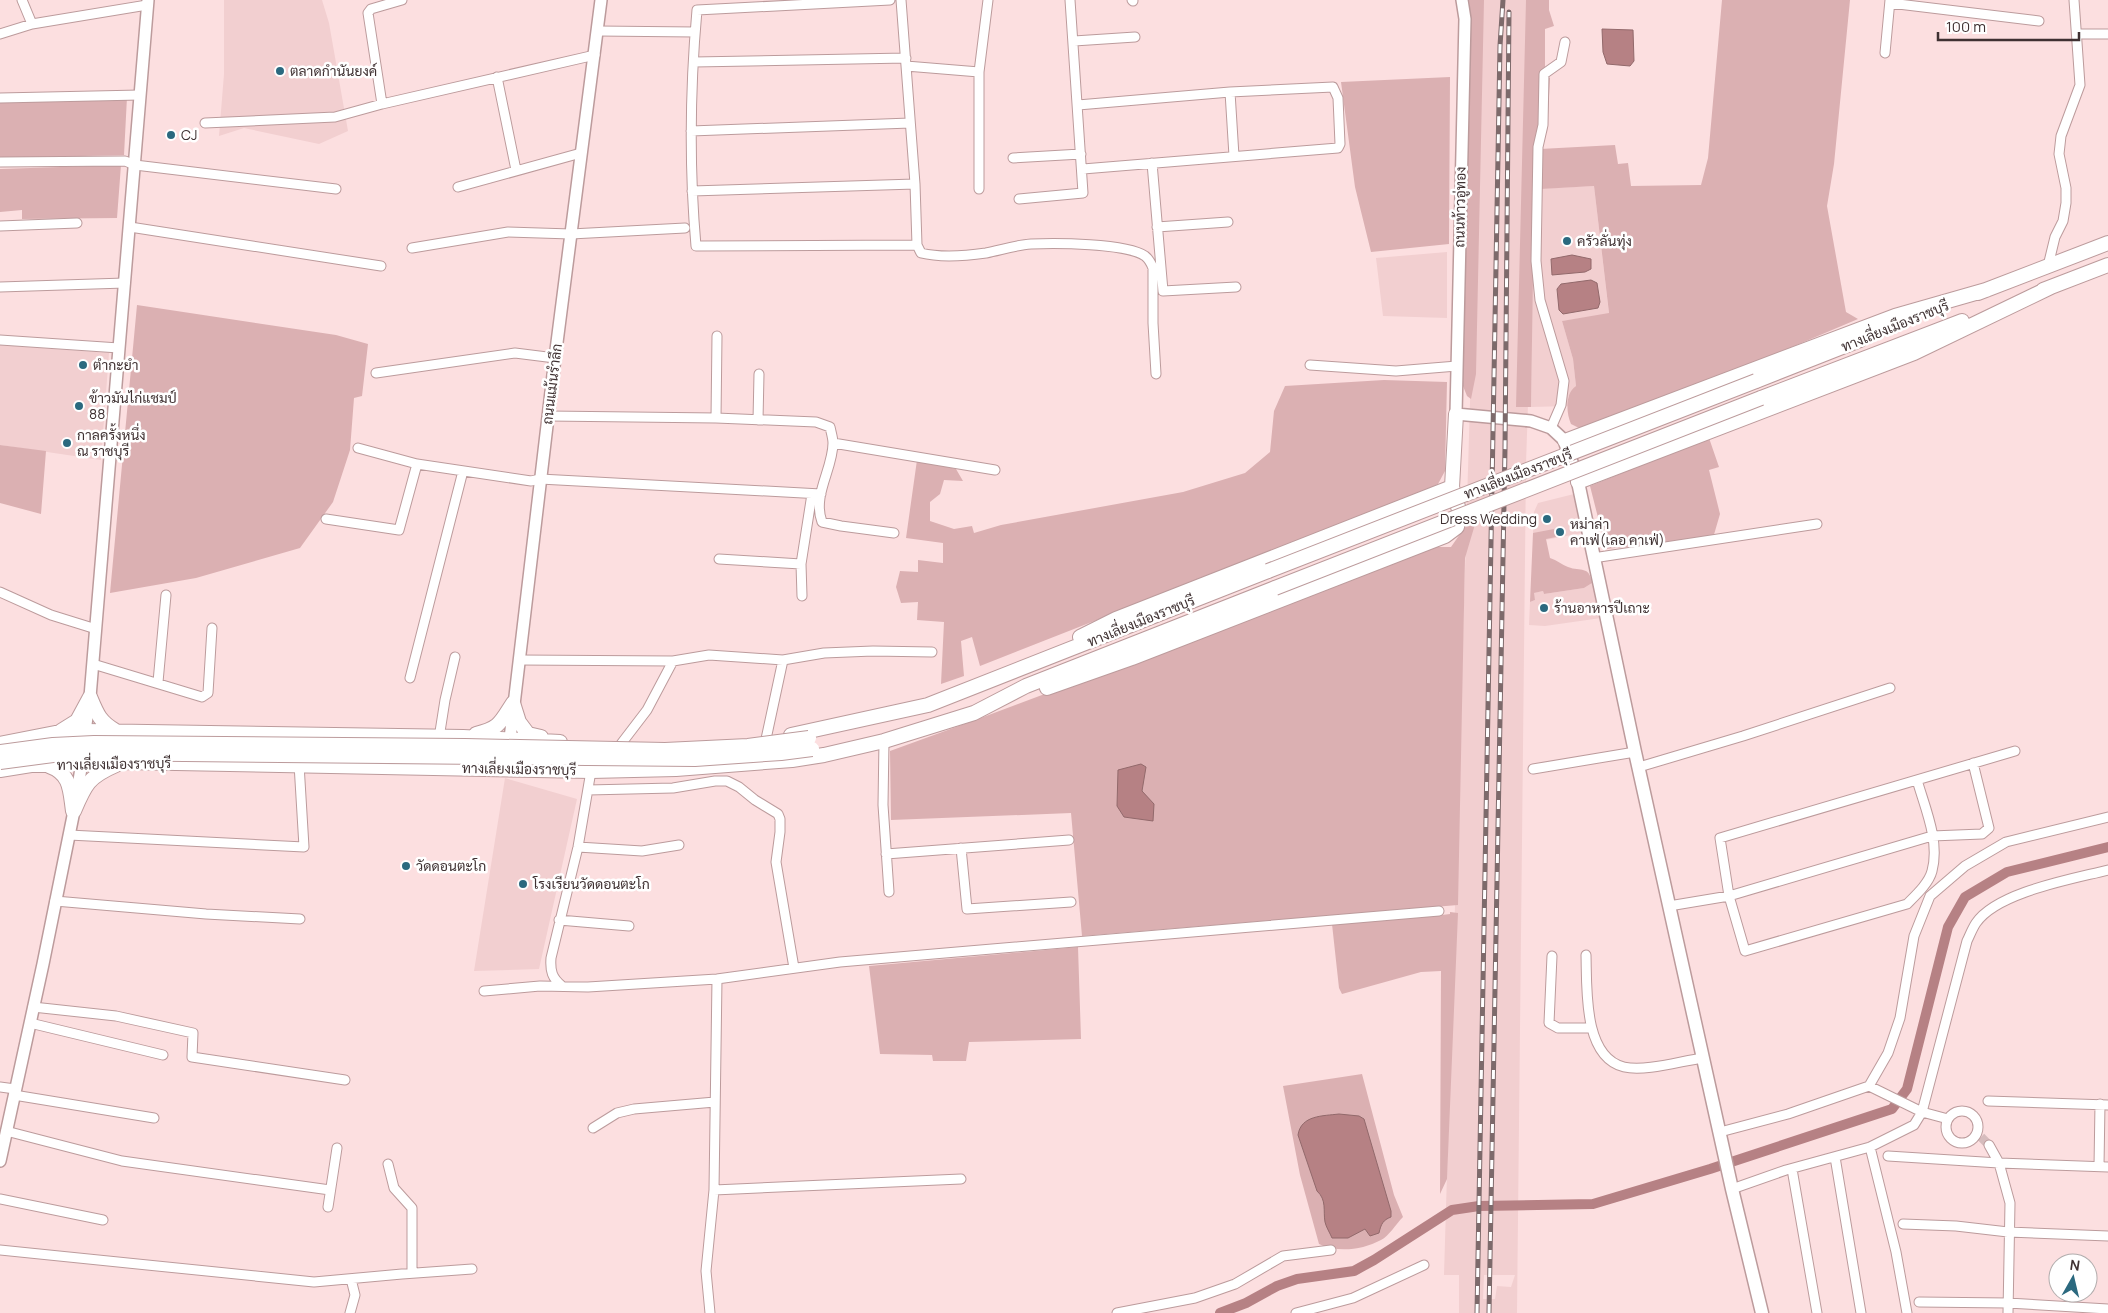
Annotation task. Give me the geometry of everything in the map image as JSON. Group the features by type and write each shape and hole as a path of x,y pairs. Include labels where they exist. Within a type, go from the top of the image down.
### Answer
{"main road":[{"name":"ทางเลี่ยงเมืองราชบุรี","path":"0,762 60,754 90,753 695,759 780,753 928,705 976,687 1986,290 2108,244"},
{"name":"ทางเลี่ยงเมืองราชบุรี","path":"0,752 53,745 94,743 465,746 665,750 811,743 899,728 1026,686 1761,398 2108,265"},
{"path":"1578,482 1914,353 2051,287"},
{"path":"1762,1313 1731,1184 1635,752 1578,482 1565,441 1895,316 1986,290"},
{"path":"974,713 1132,658 1445,536 1456,527 1459,510 1452,487 1456,414"},
{"path":"976,687 1116,619 1452,487"},
{"name":"ทางเลี่ยงเมืองราชบุรี","path":"0,770 46,765 123,762 590,770 676,769 754,764 824,755 884,741 974,713 1026,686"},
{"path":"90,697 96,712 104,724 117,732"},
{"path":"55,733 77,721 90,697"},
{"path":"463,737 493,730 513,703"},
{"path":"513,703 519,722 528,734 562,742"},
{"name":"ทางเลี่ยงเมืองราชบุรี","path":"0,744 55,733 85,731 463,737 684,745 766,739 836,726 928,705"},
{"path":"74,811 82,791 91,778 123,762"},
{"path":"46,765 57,769 66,776 74,811"}],"street":[{"path":"22,0 32,24"},
{"path":"382,104 368,13 371,9 402,0"},
{"name":"ถนนแม้นรำลึก","path":"506,768 570,234 601,0"},
{"path":"890,0 697,10 691,131 692,191 696,246 917,245"},
{"path":"901,0 915,184 917,245 921,253 935,256 984,253 1029,244 1068,243 1104,246 1145,256 1151,262 1153,268 1153,323 1156,374"},
{"path":"980,189 979,72 988,0"},
{"path":"1019,199 1083,193 1082,154 1070,0"},
{"name":"ถนนท้าวอู่ทอง","path":"1456,414 1465,19 1462,0"},
{"path":"2048,266 2055,237 2063,221 2066,203 2065,181 2059,154 2062,136 2080,85 2074,0"},
{"path":"1885,53 1890,1 2039,20"},
{"path":"0,34 32,24 147,3 96,629 82,764 30,1024 0,1159"},
{"path":"598,31 695,32"},
{"path":"2076,34 2108,34"},
{"path":"1074,41 1136,37"},
{"path":"1551,428 1561,405 1564,381 1540,300 1536,260 1537,164 1538,147 1543,125 1544,74 1561,62 1565,42"},
{"path":"205,124 335,117 382,104 595,55"},
{"path":"694,62 906,62 979,72"},
{"path":"497,77 516,170"},
{"path":"1078,105 1230,92 1333,87 1338,98 1340,144 1338,148 1082,169"},
{"path":"1230,92 1234,156"},
{"path":"0,98 140,95"},
{"path":"691,131 910,123"},
{"path":"458,187 581,153"},
{"path":"1013,158 1082,154"},
{"path":"0,162 125,161 135,165 336,189"},
{"path":"1152,163 1163,291 1236,287"},
{"path":"692,191 915,184"},
{"path":"1157,227 1228,222"},
{"path":"0,226 77,223"},
{"path":"130,228 381,266"},
{"path":"412,248 508,232 570,234 685,228"},
{"path":"0,287 125,283"},
{"path":"716,418 717,336"},
{"path":"0,340 119,348"},
{"path":"376,373 515,353 555,358"},
{"path":"1310,365 1396,371 1457,366"},
{"path":"758,420 759,374"},
{"path":"1456,414 1531,421 1551,428 1565,441"},
{"path":"548,416 716,418 816,422 830,427 833,442 817,494 802,564 802,596"},
{"path":"833,442 995,470"},
{"path":"358,448 417,464 531,481 540,479 817,494"},
{"path":"326,519 399,530 417,464"},
{"path":"410,678 463,471"},
{"path":"817,494 822,522 894,533"},
{"path":"1593,558 1817,524"},
{"path":"719,559 802,564"},
{"path":"0,592 51,615 96,629"},
{"path":"158,682 166,595"},
{"path":"93,664 158,682 202,697 208,693 212,628"},
{"path":"519,660 673,661 709,655 783,660 824,653 873,651 932,652"},
{"path":"439,738 455,657"},
{"path":"766,739 783,660"},
{"path":"621,744 647,710 673,661"},
{"path":"1639,767 1743,736 1890,688"},
{"path":"884,741 883,805 889,892"},
{"path":"1917,780 1935,846 1932,872 1921,889 1907,904 1744,950 1729,896 1720,838 2015,751"},
{"path":"1533,769 1635,752"},
{"path":"1670,906 1729,896 1932,836 1982,834 1989,828 1973,763"},
{"path":"69,835 304,847 299,764"},
{"path":"562,986 554,980 550,970 551,958 578,847 590,770"},
{"path":"588,790 664,789 727,781 778,814 780,832 776,862 794,968"},
{"path":"1720,1134 1788,1114 1868,1086 1888,1053 1900,1018 1914,936 1930,896 1965,866 2006,842 2108,817"},
{"path":"886,854 1069,840"},
{"path":"578,847 642,851 679,846"},
{"path":"961,848 967,909 1071,902"},
{"path":"1731,1184 1870,1148 1914,1125 1922,1112 1967,941 1976,922 1992,908 2031,890 2108,870"},
{"path":"55,901 206,914 300,919"},
{"path":"484,991 717,979 840,962 1439,911"},
{"path":"559,920 629,926"},
{"path":"1586,955 1587,1014 1591,1028 1606,1059 1624,1067 1645,1067 1703,1058"},
{"path":"1552,956 1549,1023 1558,1028 1591,1028"},
{"path":"710,1313 706,1271 714,1190 717,979"},
{"path":"33,1007 116,1016 194,1033 192,1056 345,1080"},
{"path":"30,1024 163,1055"},
{"path":"1868,1086 1922,1112 1948,1119"},
{"path":"0,1087 15,1092 154,1118"},
{"path":"1888,1156 2104,1167 2104,1104 1988,1101"},
{"path":"593,1128 617,1113 634,1109 715,1102"},
{"path":"1960,1111 1970,1114 1977,1122 1979,1134 1966,1142 1955,1141 1948,1134 1946,1124 1948,1119 1951,1115 1960,1111"},
{"path":"6,1131 122,1161 330,1190"},
{"path":"1989,1144 1999,1163 2010,1203 2008,1308"},
{"path":"328,1207 337,1148"},
{"path":"1870,1148 1896,1252 1907,1313"},
{"path":"1835,1157 1861,1313"},
{"path":"388,1164 394,1188 412,1208 412,1273"},
{"path":"1792,1169 1817,1313"},
{"path":"714,1190 961,1179"},
{"path":"0,1198 102,1220"},
{"path":"1903,1224 1956,1226 2008,1232 2108,1236"},
{"path":"0,1250 314,1282 412,1273 472,1270"},
{"path":"1117,1313 1195,1298 1235,1284 1283,1256 1331,1250"},
{"path":"1296,1313 1353,1298 1424,1265"},
{"path":"350,1279 355,1295 350,1313"},
{"path":"1919,1302 2008,1308 2108,1309"}],"shaded area":[{"name":"ตลาดกำนันยงค์","path":"224,0 322,0 329,23 348,131 319,144 244,128 219,136 224,74"},
{"path":"1469,0 1484,0 1476,374 1471,399 1467,396 1463,386 1471,35"},
{"path":"1482,0 1540,0 1535,189 1594,186 1609,314 1562,321 1573,359 1576,386 1568,397 1568,406 1531,407 1532,284 1526,464 1517,1313 1459,1313 1459,1275 1444,1275","holes":["1484,1275 1515,1275 1511,1287 1497,1286 1495,1299 1483,1299"]},
{"path":"1526,0 1549,0 1549,10 1554,26 1545,29 1545,77 1550,78 1547,133 1537,132 1535,142 1531,407 1516,407"},
{"path":"1722,0 1850,0 1834,164 1827,206 1846,312 1858,319 1589,427 1579,428 1571,424 1568,414 1568,398 1572,389 1576,386 1573,359 1562,321 1609,313 1594,186 1541,189 1540,149 1615,145 1618,164 1628,163 1631,186 1701,185 1708,158"},
{"path":"1602,29 1633,30 1634,61 1630,66 1607,64 1603,52"},
{"path":"1450,77 1449,244 1371,252 1355,187 1341,82"},
{"path":"127,97 124,155 0,158 0,102"},
{"path":"121,165 117,218 22,219 22,210 0,212 0,169"},
{"path":"1447,252 1447,318 1383,316 1376,258"},
{"path":"1572,255 1591,259 1591,269 1585,272 1552,275 1551,259"},
{"path":"1591,280 1597,283 1600,302 1598,308 1563,314 1559,310 1557,289 1561,284"},
{"path":"137,305 336,335 368,344 362,396 354,398 350,450 333,502 300,548 196,578 110,593"},
{"path":"0,345 109,353 101,460 0,445"},
{"path":"1384,380 1447,382 1445,471 1438,484 1423,492 980,666 972,637 961,641 964,676 941,684 944,622 917,620 918,602 901,603 896,587 900,571 918,572 918,560 943,563 943,543 906,538 917,460 956,469 963,481 944,480 940,494 930,502 930,521 954,529 972,526 974,533 1001,525 1183,492 1245,473 1270,452 1274,411 1285,386"},
{"path":"1709,438 1719,467 1709,470 1720,514 1713,538 1606,549 1590,486"},
{"path":"0,445 46,451 41,514 0,503"},
{"path":"1574,494 1582,533 1540,541 1533,533 1534,512 1538,503"},
{"path":"1476,521 1465,558 1458,905 1082,936 1071,813 891,820 890,751 1437,547 1451,547 1467,524"},
{"path":"1554,529 1556,537 1546,539 1550,558 1568,567 1587,571 1592,583 1584,588 1544,594 1543,591 1534,593 1535,600 1530,602 1533,533"},
{"path":"1592,583 1601,618 1545,626 1529,625 1530,602 1535,600 1533,593 1543,591 1544,594 1584,588"},
{"path":"1141,764 1146,767 1142,791 1154,804 1153,821 1124,817 1117,806 1118,770"},
{"name":"โรงเรียนวัดดอนตะโก","path":"505,778 577,799 539,969 474,971"},
{"path":"1450,912 1458,913 1447,1179 1440,1194 1441,971 1421,972 1342,994 1339,988 1332,924 1442,915 1450,914"},
{"path":"1078,947 1081,1039 969,1042 966,1061 933,1061 932,1055 880,1054 869,966"},
{"path":"1362,1074 1394,1195 1403,1217 1387,1236 1381,1240 1358,1248 1334,1249 1319,1244 1300,1175 1283,1086"},
{"path":"1339,1114 1359,1116 1364,1119 1391,1211 1391,1217 1383,1223 1379,1233 1370,1236 1365,1229 1348,1238 1332,1238 1325,1222 1322,1198 1317,1191 1298,1135 1300,1128 1308,1120 1320,1116"}],"waterway":[{"path":"1220,1313 1246,1303 1277,1286 1297,1279 1354,1271 1452,1210 1479,1206 1593,1204 1710,1169 1892,1109 1907,1089 1948,927 1965,897 2007,872 2108,847"}],"tunnel":[{"path":"1981,1137 1989,1145"}],"railway":[{"path":"1477,1313 1500,46 1503,0"},
{"path":"1489,1313 1505,449 1509,12"}],"place":[{"name":"ตลาดกำนันยงค์","path":"280,71"},
{"name":"CJ","path":"171,135"},
{"name":"ครัวลั่นทุ่ง","path":"1567,241"},
{"name":"ตำกะยำ","path":"83,365"},
{"name":"ข้าวมันไก่แชมป์ 88","path":"79,406"},
{"name":"กาลครั้งหนึ่ง ณ ราชบุรี","path":"67,443"},
{"name":"Dress Wedding","path":"1547,519"},
{"name":"หม่าล่า คาเฟ่(เลอ คาเฟ่)","path":"1560,532"},
{"name":"ร้านอาหารปีเถาะ","path":"1544,608"},
{"name":"วัดดอนตะโก","path":"406,866"},
{"name":"โรงเรียนวัดดอนตะโก","path":"523,884"}]}
